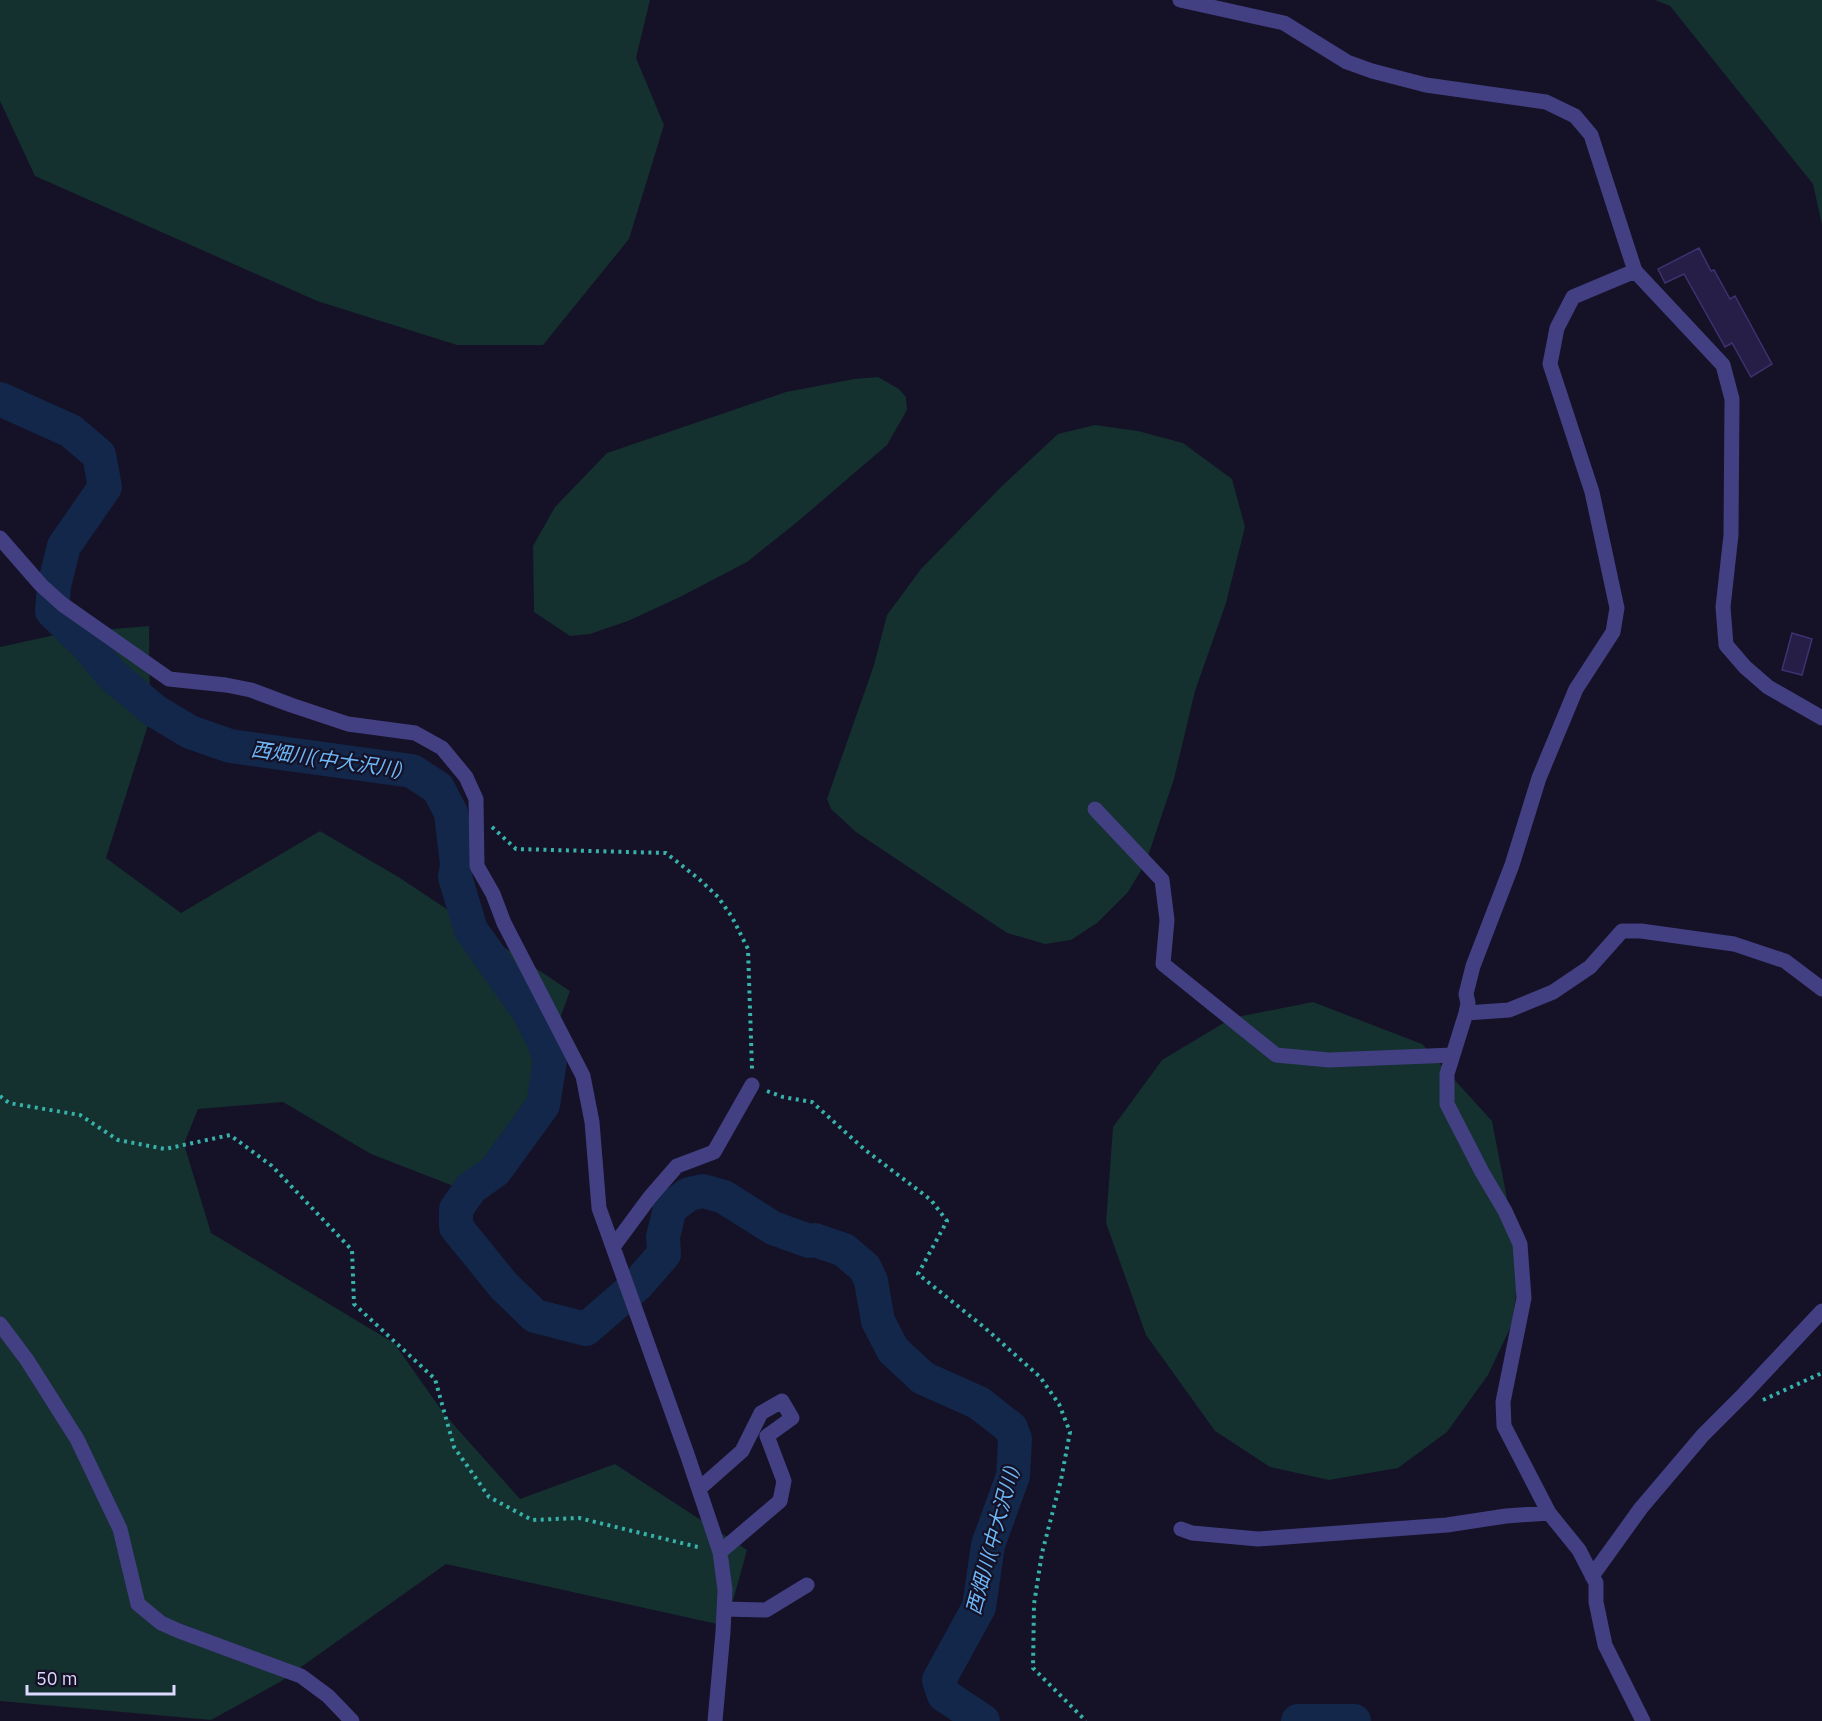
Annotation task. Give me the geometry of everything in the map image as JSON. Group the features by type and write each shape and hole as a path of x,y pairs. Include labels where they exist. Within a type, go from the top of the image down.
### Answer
{"street":[{"path":"1180,0 1284,23 1347,62 1372,71 1425,85 1546,102 1575,116 1591,135 1635,271 1723,365 1732,399 1731,535 1723,607 1726,645 1745,668 1768,687 1822,718"},
{"path":"1635,271 1573,297 1557,328 1550,364 1592,492 1617,608 1613,632 1576,689 1539,778 1512,865 1473,966 1466,994 1468,1003 1466,1013 1447,1074 1447,1104 1505,1211 1520,1244 1524,1298 1503,1402 1504,1426 1549,1513 1579,1550 1596,1583 1596,1602 1605,1645 1643,1721"},
{"path":"0,538 41,585 62,604 169,679 251,690 348,723 415,733 442,748 466,777 476,800 478,814 477,866 583,1076 592,1122 600,1208 720,1552 725,1590 715,1721"},
{"path":"1095,809 1162,880 1167,920 1163,964 1276,1055 1329,1060 1453,1055"},
{"path":"1466,1013 1509,1010 1553,992 1590,967 1623,931 1641,931 1734,944 1785,961 1822,989"},
{"path":"613,1247 650,1197 677,1167 714,1152 752,1085"},
{"path":"1592,1576 1641,1508 1703,1435 1822,1311"},
{"path":"0,1324 27,1360 77,1439 120,1529 138,1604 161,1623 179,1631 301,1676 328,1696 352,1721"},
{"path":"699,1489 742,1451 761,1413 782,1401 792,1418 767,1436 784,1481 780,1501 720,1552"},
{"path":"1181,1529 1192,1533 1258,1539 1447,1525 1506,1516 1549,1513"},
{"path":"724,1610 766,1610 807,1585"}],"path":[{"path":"478,814 516,849 666,854 717,897 732,917 748,949 752,1085 783,1097 812,1102 864,1149 931,1200 947,1221 918,1274 985,1328 1040,1377 1059,1404 1070,1432 1061,1480 1042,1553 1034,1604 1033,1668 1086,1721"},
{"path":"0,1096 9,1103 80,1115 118,1140 165,1149 230,1135 272,1166 352,1251 354,1304 435,1379 454,1446 489,1497 532,1520 579,1518 720,1552"}],"green space":[{"path":"0,0 650,0 636,58 664,125 629,239 543,345 457,345 317,301 35,176 0,101"},
{"path":"1655,0 1822,0 1822,225 1813,184 1670,6"},
{"path":"878,377 899,389 906,397 907,410 887,445 747,562 628,621 590,634 570,636 534,612 533,546 555,507 607,453 786,392 854,379"},
{"path":"1095,425 1138,431 1183,443 1232,479 1245,527 1226,603 1195,691 1174,779 1146,862 1128,892 1097,923 1071,940 1045,944 1007,933 856,832 831,809 827,799 874,665 887,615 921,569 1002,486 1058,434"},
{"path":"149,626 150,719 106,858 181,913 320,831 400,878 570,991 524,1117 469,1192 371,1154 283,1102 198,1109 184,1144 211,1233 394,1343 445,1415 520,1499 615,1464 747,1550 726,1626 446,1564 280,1682 211,1720 0,1701 0,647 64,633"},
{"path":"1313,1002 1422,1044 1492,1121 1520,1266 1512,1324 1488,1375 1447,1432 1398,1468 1329,1480 1270,1467 1215,1431 1146,1335 1106,1223 1113,1127 1162,1060 1232,1018"}],"building":[{"path":"1699,248 1730,299 1735,296 1772,364 1751,377 1732,343 1725,347 1684,274 1665,283 1658,269"},
{"path":"1792,633 1812,639 1802,675 1782,670"}],"waterway":[{"name":"西畑川(中大沢川)","path":"0,399 71,431 99,455 105,487 64,546 54,586 52,611 90,648 112,675 155,711 190,732 230,746 412,771 438,788 451,813 457,865 455,877 471,930 527,1009 543,1039 550,1061 543,1105 495,1171 471,1188 456,1209 456,1227 504,1286 535,1316 586,1329 637,1285 664,1254 663,1237 670,1208 689,1194 703,1191 724,1197 773,1228 844,1250 865,1268 871,1281 878,1321 893,1350 923,1378 979,1403 1011,1428 1015,1439 1013,1476 988,1545 979,1607 939,1680 944,1695 983,1721"},
{"path":"1298,1721 1354,1721"}]}
